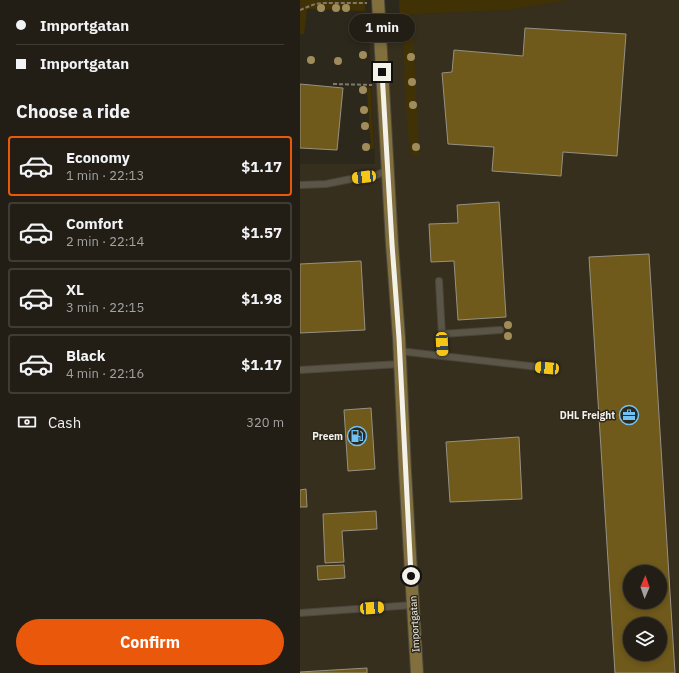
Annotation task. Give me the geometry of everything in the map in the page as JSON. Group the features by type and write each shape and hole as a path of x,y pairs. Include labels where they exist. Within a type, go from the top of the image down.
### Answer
{"street":[{"name":"Importgatan","path":"374,2 388,170 400,351 417,673"}],"lane":[{"path":"300,185 326,184 351,178 377,175 388,170"},
{"path":"439,281 443,355"},
{"path":"442,334 500,330"},
{"path":"400,351 547,368"},
{"path":"300,370 400,364"},
{"path":"300,613 413,605"}],"path":[{"path":"300,10 314,4 374,2"},
{"path":"333,84 373,86"}],"shaded area":[{"path":"300,0 365,0 365,11 307,9 304,34 300,34"},
{"path":"399,0 569,0 507,10 416,14 400,17"},
{"path":"569,0 679,0 679,673 300,673 300,164 375,164 369,28 400,17 416,14 507,10"},
{"path":"412,33 419,155 414,155 411,153 407,123 409,121 407,117 404,72 406,67 404,65 404,34"},
{"path":"359,88 371,88 374,148 366,151 364,150 363,144 371,143 369,127 362,128 361,124 369,123 369,111 361,112 360,108 368,108 367,92 360,92"}],"building":[{"path":"525,28 626,34 617,156 563,152 561,176 492,171 494,147 448,144 442,73 452,72 454,50 523,56"},
{"path":"300,84 343,88 337,150 300,148"},
{"path":"499,202 506,317 458,320 454,261 431,262 429,224 458,223 457,205"},
{"name":"DHL Freight","path":"649,254 675,673 615,673 589,257"},
{"path":"361,261 365,330 300,333 300,264"},
{"path":"371,408 375,469 348,471 344,410"},
{"path":"519,437 522,499 450,502 446,442"},
{"path":"306,489 307,507 300,507 300,490"},
{"path":"376,511 377,529 342,531 344,562 325,563 323,514"},
{"path":"344,565 345,578 318,580 317,566"},
{"path":"367,668 367,673 300,673 300,672"}],"place":[{"name":"DHL Freight","path":"629,415"},
{"name":"Preem","path":"357,436"}],"route":[{"path":"382,72 399,338 411,576"}]}
